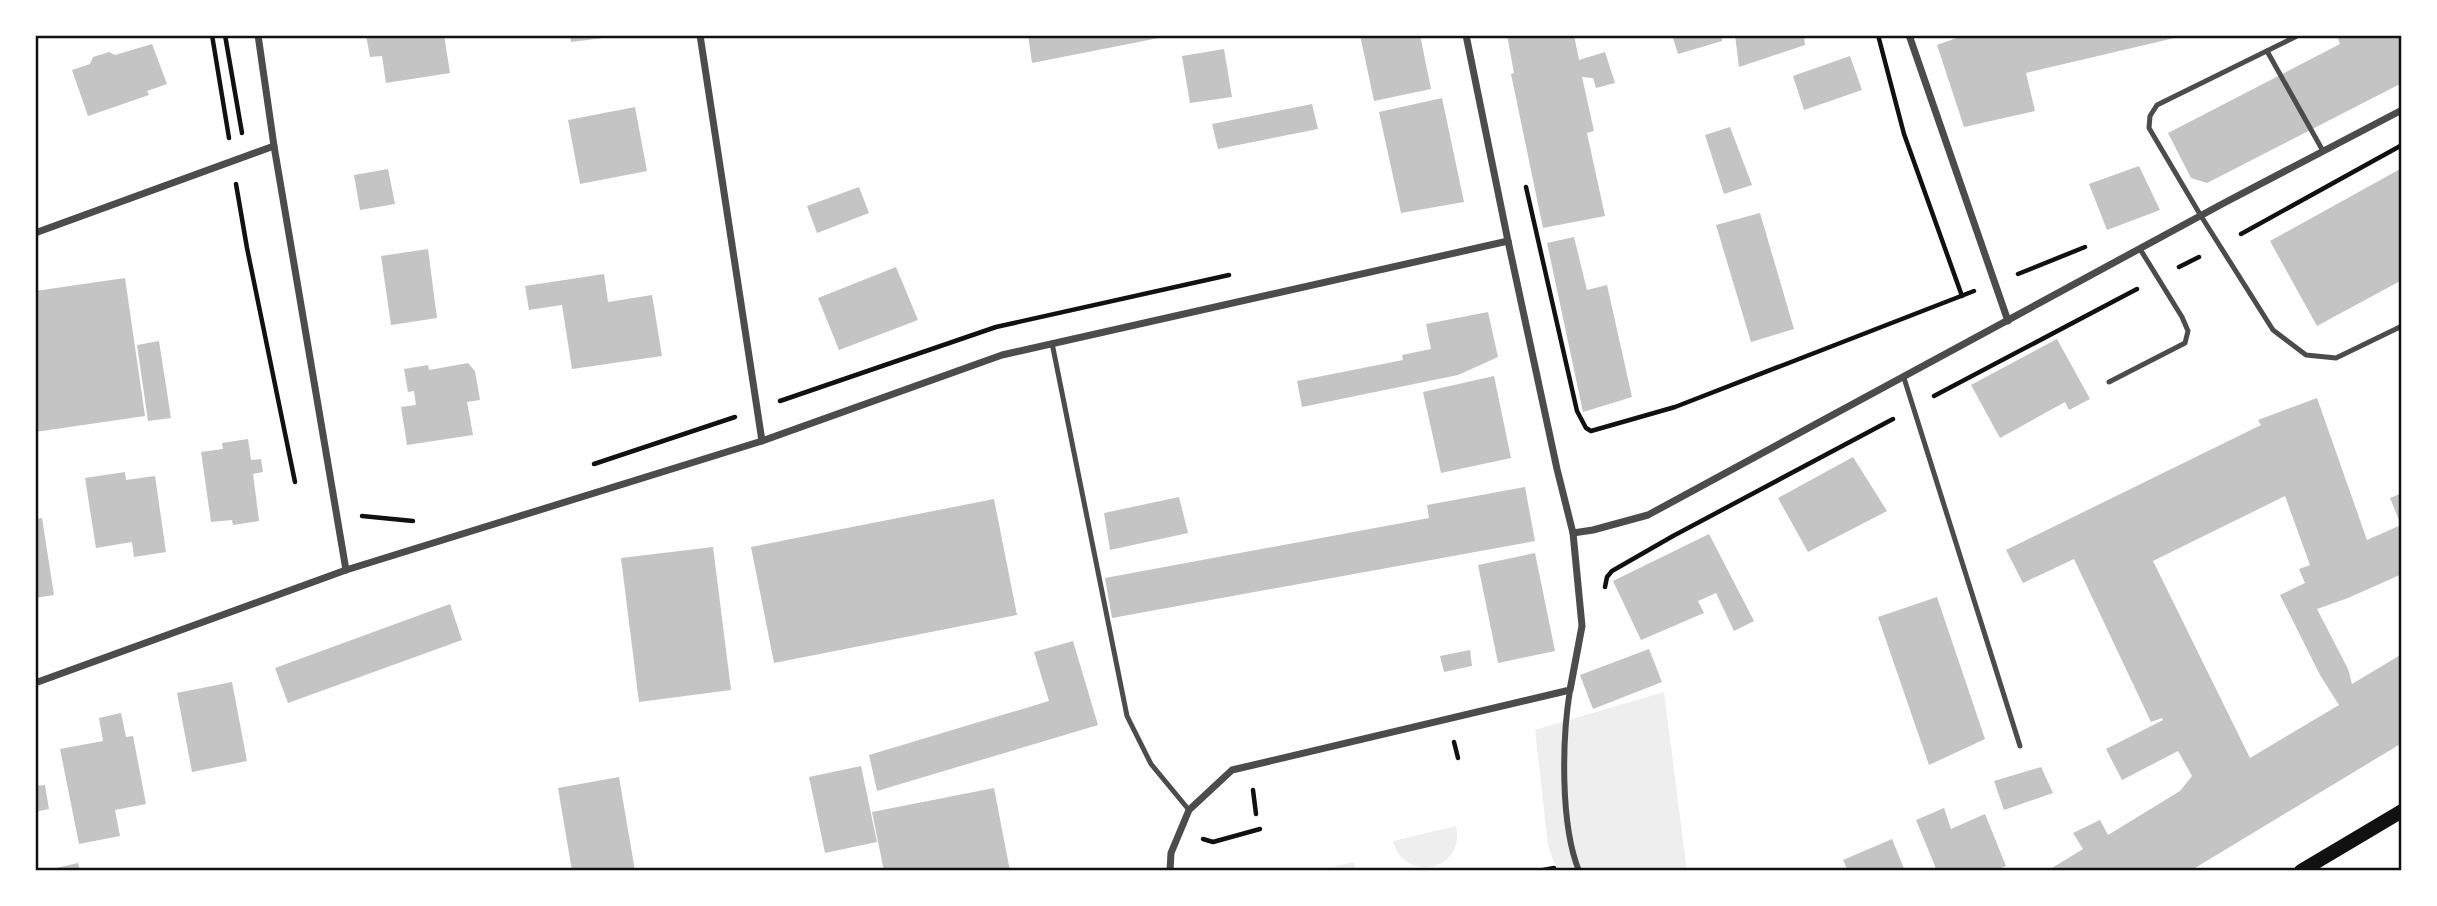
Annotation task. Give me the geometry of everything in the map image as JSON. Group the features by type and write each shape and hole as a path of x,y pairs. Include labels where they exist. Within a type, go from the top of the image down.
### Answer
{"main road":[{"path":"2301,871 2402,811"}],"street":[{"path":"258,35 274,146 346,570"},
{"path":"700,35 762,441"},
{"path":"1466,35 1508,241 1573,533 1582,626 1566,716 1566,808 1579,871"},
{"path":"1909,35 2008,321"},
{"path":"1573,533 1648,515 2140,248 2402,110"},
{"path":"35,233 274,146"},
{"path":"35,683 346,570 762,441 1002,355 1508,241"},
{"path":"1170,871 1171,853 1189,810 1232,770 1570,690"}],"lane":[{"path":"2299,35 2157,105 2150,116 2149,128 2273,330 2306,355 2336,358 2402,326"},
{"path":"2267,51 2323,151"},
{"path":"2109,382 2185,343 2188,331 2140,248"},
{"path":"1052,343 1127,716 1151,764 1189,810"},
{"path":"1904,378 2020,746"}],"path":[{"path":"212,35 247,248 295,482"},
{"path":"1878,35 1904,134 1962,296"},
{"path":"1605,591 1607,577 1612,571 1673,536 2220,246 2402,145"},
{"path":"1524,179 1577,411 1586,428 1591,431 1675,407 2087,246"},
{"path":"1454,740 1458,758"},
{"path":"1252,789 1256,814"},
{"path":"1202,838 1213,842 1260,829"}],"shaded area":[{"path":"1664,692 1687,871 1557,871 1548,845 1535,730"},
{"path":"1456,826 1457,842 1452,854 1443,862 1432,866 1420,867 1408,863 1399,854 1393,841"},
{"path":"1354,862 1356,871 1316,871"}],"building":[{"path":"366,35 444,35 450,73 386,83 382,56 370,57"},
{"path":"570,35 610,35 611,37 571,42"},
{"path":"1028,35 1169,35 1169,36 1032,63"},
{"path":"1360,35 1420,35 1431,89 1374,101"},
{"path":"1507,35 1574,35 1579,60 1605,52 1615,83 1596,88 1593,78 1582,77 1594,131 1587,133 1605,216 1543,228 1511,74 1514,73"},
{"path":"1672,35 1722,35 1722,41 1678,54"},
{"path":"1735,35 1804,35 1805,45 1739,67"},
{"path":"1965,35 2183,36 2026,73 2035,111 1964,127 1937,45"},
{"path":"2337,35 2402,35 2402,83 2207,183 2191,178 2168,133 2340,44"},
{"path":"152,44 167,84 147,91 149,95 88,116 72,70 90,64 93,57 109,52 115,55"},
{"path":"1224,49 1232,97 1190,103 1182,56"},
{"path":"1850,56 1862,90 1804,110 1793,76"},
{"path":"1442,98 1464,202 1401,213 1379,112"},
{"path":"1312,104 1318,129 1218,149 1212,124"},
{"path":"635,107 647,171 580,184 568,120"},
{"path":"1730,127 1752,185 1724,194 1705,135"},
{"path":"2139,166 2160,210 2107,230 2089,184"},
{"path":"2402,168 2402,280 2317,326 2270,241"},
{"path":"388,169 395,204 360,210 354,175"},
{"path":"859,187 869,213 817,233 807,206"},
{"path":"1760,213 1794,329 1751,342 1716,225"},
{"path":"1574,237 1587,290 1607,285 1632,397 1583,412 1547,243"},
{"path":"428,249 437,318 391,325 381,256"},
{"path":"896,267 918,320 839,350 818,298"},
{"path":"604,274 608,302 652,295 662,356 572,369 562,305 529,310 525,286"},
{"path":"125,278 145,416 35,432 35,291"},
{"path":"1488,312 1498,357 1458,375 1302,407 1297,381 1403,360 1402,355 1431,349 1426,324"},
{"path":"2057,339 2090,399 2069,410 2065,402 2000,438 1971,385"},
{"path":"159,341 171,418 148,421 137,345"},
{"path":"468,363 475,371 480,400 467,402 473,435 407,445 401,407 416,405 414,391 408,392 404,369 428,365 429,370"},
{"path":"1494,376 1511,458 1441,473 1423,392"},
{"path":"2317,398 2367,540 2401,525 2390,498 2402,493 2402,574 2317,609 2348,669 2352,684 2402,654 2402,743 2190,871 2047,871 2083,849 2073,833 2100,820 2108,835 2180,791 2192,776 2178,751 2122,780 2106,749 2163,720 2162,718 2151,722 2074,559 2023,583 2006,550 2261,425 2258,420","holes":["2285,496 2310,565 2299,569 2305,583 2280,595 2320,675 2339,705 2250,758 2153,561"]},
{"path":"248,439 251,460 261,459 263,472 253,474 259,521 233,525 232,520 211,522 201,452 223,449 222,443"},
{"path":"1853,457 1887,511 1808,552 1778,498"},
{"path":"125,472 126,480 155,476 166,552 134,557 132,542 96,548 85,478"},
{"path":"1525,487 1535,541 1112,618 1105,578 1429,518 1427,505"},
{"path":"1179,497 1188,533 1110,550 1104,513"},
{"path":"994,499 1017,615 774,663 751,547"},
{"path":"42,518 54,595 35,598 35,519"},
{"path":"1709,534 1754,621 1734,631 1716,593 1698,601 1704,613 1641,640 1613,581"},
{"path":"713,547 731,690 639,702 621,558"},
{"path":"1535,553 1555,651 1498,663 1478,565"},
{"path":"1937,597 1985,739 1929,765 1878,617"},
{"path":"450,604 462,640 288,703 275,668"},
{"path":"1073,641 1098,725 877,791 869,755 1049,701 1034,652"},
{"path":"1649,649 1662,682 1593,709 1580,675"},
{"path":"1470,650 1472,666 1444,672 1440,656"},
{"path":"232,682 247,761 192,772 177,693"},
{"path":"121,713 126,737 133,736 146,804 115,810 120,836 79,844 60,749 103,741 99,718"},
{"path":"861,766 877,842 825,853 809,777"},
{"path":"2041,767 2053,793 2004,810 1994,781"},
{"path":"619,777 635,871 572,871 558,788"},
{"path":"45,785 49,809 35,812 35,786"},
{"path":"994,788 1010,871 884,871 872,812"},
{"path":"1944,808 1951,829 1985,814 2006,866 1994,871 1937,871 1916,820"},
{"path":"1892,839 1905,871 1848,871 1843,860"},
{"path":"78,863 80,871 57,871 56,868"}]}
